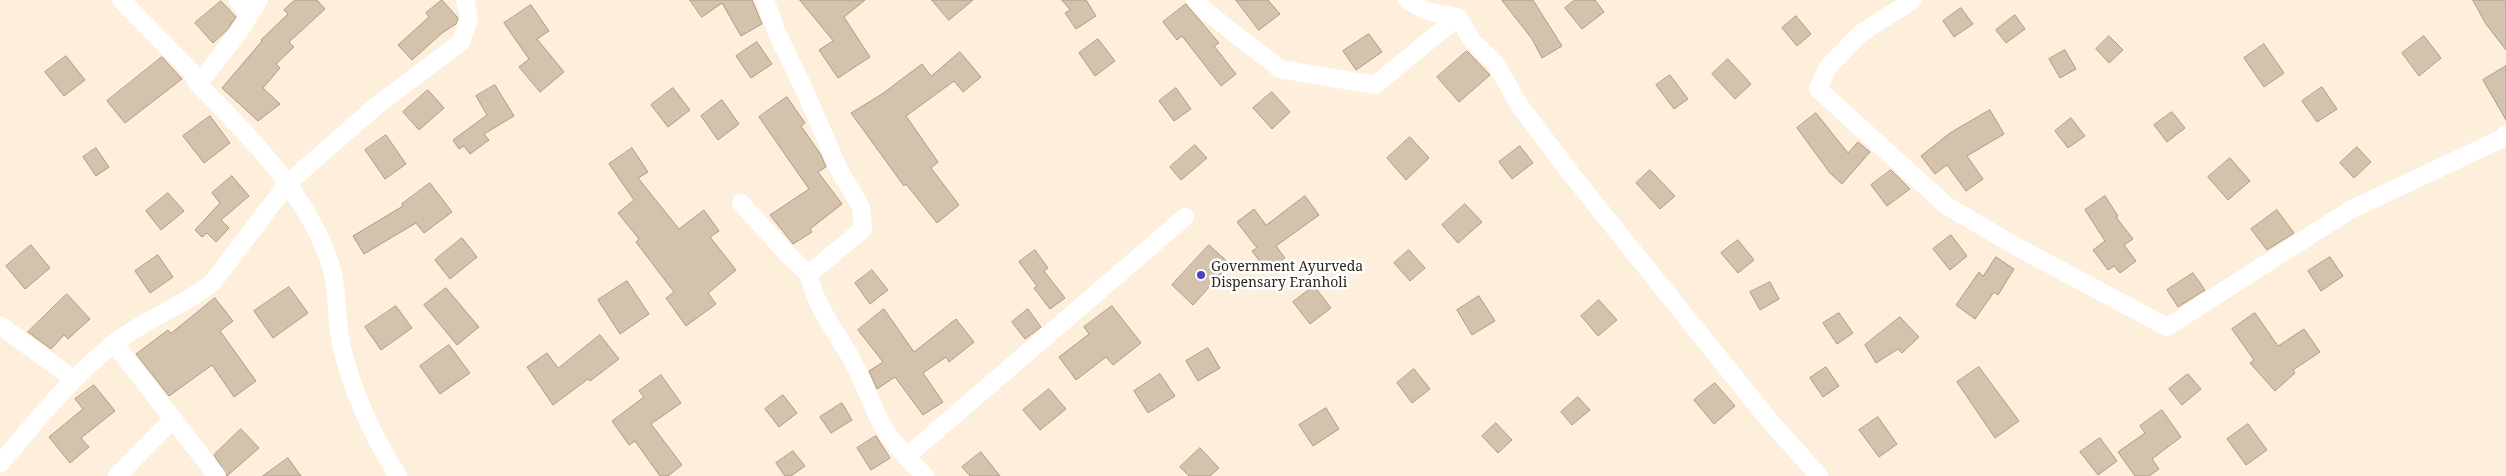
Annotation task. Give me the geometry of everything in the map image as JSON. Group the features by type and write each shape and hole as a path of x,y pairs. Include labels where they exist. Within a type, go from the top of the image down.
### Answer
{"street":[{"path":"121,0 190,70 198,84 288,183 323,244 331,268 342,347 360,404 398,476"},
{"path":"238,0 249,16"},
{"path":"198,84 239,32 259,0"},
{"path":"0,464 73,379 114,343 200,293 213,282 288,183 375,107 461,42 469,18 465,0"},
{"path":"765,0 777,33 804,89 839,170 860,207 863,230 809,274"},
{"path":"1195,0 1207,12 1280,69 1376,85 1458,16"},
{"path":"1407,0 1426,10 1458,16 1473,42 1495,63 1520,106 1575,179 1769,420 1819,476"},
{"path":"1912,0 1861,33 1828,67 1818,90 1947,206 2019,248 2167,327 2350,210 2500,139 2506,134"},
{"path":"741,203 790,257 809,274 813,293 829,326 852,360 880,421 906,457 925,476"},
{"path":"906,457 1185,217"},
{"path":"0,326 73,379"},
{"path":"114,343 217,476"},
{"path":"117,476 173,419"}],"building":[{"path":"295,0 317,0 325,9 289,42 294,47 276,64 280,68 263,88 280,104 258,121 222,88 261,40 288,14 284,10"},
{"path":"442,0 458,18 456,24 442,33 412,60 398,45 429,17 426,13"},
{"path":"690,0 752,0 762,24 741,36 722,3 702,17"},
{"path":"800,0 865,0 844,17 870,57 838,78 819,50 833,41"},
{"path":"932,0 973,0 949,20"},
{"path":"1062,0 1086,0 1096,16 1076,29 1065,13 1070,10"},
{"path":"1236,0 1268,0 1280,14 1259,30"},
{"path":"1502,0 1533,0 1562,46 1542,58 1532,39"},
{"path":"1575,0 1595,0 1604,12 1582,29 1565,8"},
{"path":"2473,0 2506,0 2506,50 2486,24"},
{"path":"221,1 236,17 227,30 213,43 195,23"},
{"path":"1186,4 1219,43 1214,46 1236,74 1221,86 1182,36 1177,40 1163,22"},
{"path":"531,5 549,31 537,39 564,72 540,92 519,67 529,59 504,23"},
{"path":"1961,8 1973,24 1954,37 1943,21"},
{"path":"2015,15 2025,29 2006,43 1996,30"},
{"path":"1796,16 1811,34 1797,46 1782,28"},
{"path":"1369,34 1382,52 1356,70 1343,51"},
{"path":"2109,36 2123,50 2109,63 2096,49"},
{"path":"2424,36 2441,58 2419,76 2402,53"},
{"path":"1098,39 1115,61 1095,76 1079,53"},
{"path":"757,42 772,64 751,78 736,56"},
{"path":"2264,44 2284,73 2264,87 2244,58"},
{"path":"2065,50 2076,69 2060,78 2049,59"},
{"path":"1467,51 1490,75 1459,102 1437,77"},
{"path":"960,52 981,77 963,92 954,81 906,116 938,162 931,168 959,205 937,223 906,184 904,186 851,113 882,94 922,64 931,76"},
{"path":"66,56 85,80 64,96 45,72"},
{"path":"162,57 182,79 125,123 107,101"},
{"path":"1728,59 1751,84 1735,99 1712,74"},
{"path":"2506,66 2506,120 2483,80"},
{"path":"1670,75 1688,99 1674,109 1656,85"},
{"path":"495,85 514,116 484,134 489,140 470,154 464,146 459,149 453,140 487,115 476,96"},
{"path":"2322,87 2337,109 2317,122 2302,101"},
{"path":"673,88 690,110 668,127 651,105"},
{"path":"1176,88 1191,109 1174,121 1159,101"},
{"path":"428,90 444,108 419,130 403,112"},
{"path":"1272,92 1290,112 1272,129 1253,108"},
{"path":"787,97 805,123 801,126 821,155 826,167 818,172 842,204 810,229 812,232 793,244 770,215 809,189 759,117"},
{"path":"722,100 739,124 718,140 701,116"},
{"path":"1990,110 2004,134 1967,156 1983,179 1966,191 1947,165 1935,174 1921,156 1950,133"},
{"path":"2172,112 2185,128 2167,142 2154,125"},
{"path":"1816,113 1848,153 1858,142 1870,152 1842,184 1830,173 1797,128"},
{"path":"210,116 230,143 204,163 183,136"},
{"path":"2071,118 2085,136 2068,148 2055,131"},
{"path":"386,135 406,164 385,179 365,150"},
{"path":"1410,137 1429,158 1406,180 1387,158"},
{"path":"1195,145 1207,158 1181,180 1170,167"},
{"path":"1520,146 1533,163 1512,179 1499,162"},
{"path":"2357,147 2371,162 2354,178 2340,163"},
{"path":"96,148 109,167 96,176 83,157"},
{"path":"632,148 648,172 638,178 679,229 704,210 719,231 710,237 736,270 708,293 716,304 686,326 666,298 674,292 636,242 639,239 618,213 634,200 609,164"},
{"path":"2230,158 2250,181 2228,200 2208,177"},
{"path":"1650,170 1675,196 1660,209 1636,183"},
{"path":"1891,170 1910,189 1887,206 1871,185"},
{"path":"232,176 249,196 221,220 229,228 216,242 207,233 202,237 195,230 220,203 212,193"},
{"path":"430,183 452,212 424,233 416,223 364,254 353,236 403,206 402,204"},
{"path":"168,193 184,211 161,230 146,211"},
{"path":"1305,196 1319,215 1276,246 1285,258 1267,271 1252,251 1257,248 1237,222 1254,209 1266,225"},
{"path":"2105,196 2118,216 2116,217 2133,239 2124,245 2136,261 2120,273 2114,266 2108,270 2093,250 2105,241 2085,210"},
{"path":"1465,204 1482,222 1458,243 1442,225"},
{"path":"2277,210 2294,233 2267,250 2251,229"},
{"path":"1951,235 1967,256 1950,270 1933,249"},
{"path":"462,238 477,257 450,279 435,260"},
{"path":"1738,240 1754,260 1738,273 1721,253"},
{"path":"31,245 50,268 25,289 6,266"},
{"name":"Government Ayurveda Dispensary Eranholi","path":"1209,245 1230,264 1193,305 1172,285"},
{"path":"1035,250 1048,268 1044,271 1065,298 1050,309 1034,288 1037,286 1019,262"},
{"path":"1409,250 1425,268 1410,281 1394,263"},
{"path":"158,255 173,277 150,293 135,271"},
{"path":"1996,257 2014,269 1998,295 1994,292 1975,319 1956,305 1979,272 1983,276"},
{"path":"2330,257 2343,276 2321,291 2308,271"},
{"path":"872,270 888,290 870,304 855,283"},
{"path":"2193,273 2205,290 2178,307 2167,290"},
{"path":"627,281 649,314 620,334 598,300"},
{"path":"1770,282 1779,299 1760,310 1750,292"},
{"path":"1314,286 1331,308 1310,324 1293,302"},
{"path":"289,287 308,313 273,338 254,311"},
{"path":"446,288 479,327 457,345 424,305"},
{"path":"67,294 90,319 68,339 64,335 51,349 28,332"},
{"path":"1479,296 1495,321 1472,335 1457,310"},
{"path":"215,298 233,321 220,331 256,381 234,397 212,365 169,396 136,354 168,330 171,333"},
{"path":"1599,300 1617,320 1598,336 1581,316"},
{"path":"396,306 412,328 381,350 365,327"},
{"path":"1112,306 1141,343 1113,365 1106,357 1076,380 1059,357 1089,334 1084,327"},
{"path":"884,309 914,352 956,319 974,342 949,362 946,357 923,373 943,402 923,415 895,377 877,389 869,371 883,362 858,330"},
{"path":"1028,309 1041,327 1025,339 1012,322"},
{"path":"1839,313 1853,333 1837,344 1823,323"},
{"path":"2255,313 2278,346 2304,329 2320,352 2293,370 2295,373 2275,391 2250,363 2254,360 2232,329"},
{"path":"1900,317 1919,337 1902,353 1898,349 1876,363 1865,345"},
{"path":"600,335 619,359 553,405 527,367 547,353 558,368"},
{"path":"449,345 470,373 440,394 420,366"},
{"path":"1208,348 1220,368 1198,381 1186,361"},
{"path":"1826,367 1839,386 1823,397 1810,378"},
{"path":"1979,367 2019,421 1995,438 1957,382"},
{"path":"1414,369 1430,389 1412,403 1397,383"},
{"path":"1160,374 1175,396 1148,413 1134,391"},
{"path":"2188,374 2201,389 2182,405 2169,389"},
{"path":"661,375 681,403 651,424 682,465 668,476 660,476 635,441 629,445 612,421 644,397 639,391"},
{"path":"1715,383 1735,406 1714,424 1694,400"},
{"path":"94,385 115,411 81,438 89,447 70,463 49,437 83,409 75,399"},
{"path":"1049,389 1066,409 1040,430 1023,410"},
{"path":"783,395 797,413 779,427 765,409"},
{"path":"1578,397 1590,410 1572,425 1561,412"},
{"path":"842,403 852,420 831,433 820,417"},
{"path":"1326,408 1339,429 1313,446 1299,425"},
{"path":"2162,410 2181,437 2152,459 2159,469 2149,476 2135,476 2118,452 2145,433 2140,426"},
{"path":"1878,417 1897,444 1879,457 1859,430"},
{"path":"1496,423 1512,440 1498,453 1482,436"},
{"path":"2248,424 2267,450 2246,465 2227,439"},
{"path":"241,429 259,448 227,476 214,455"},
{"path":"876,436 890,458 871,470 857,448"},
{"path":"2100,438 2117,461 2098,475 2080,452"},
{"path":"1200,448 1219,468 1210,476 1189,476 1180,467"},
{"path":"793,451 805,466 791,476 785,476 776,463"},
{"path":"981,452 1000,476 970,476 962,467"},
{"path":"288,458 301,476 263,476"}],"place":[{"name":"Government Ayurveda Dispensary Eranholi","path":"1201,275"}]}
